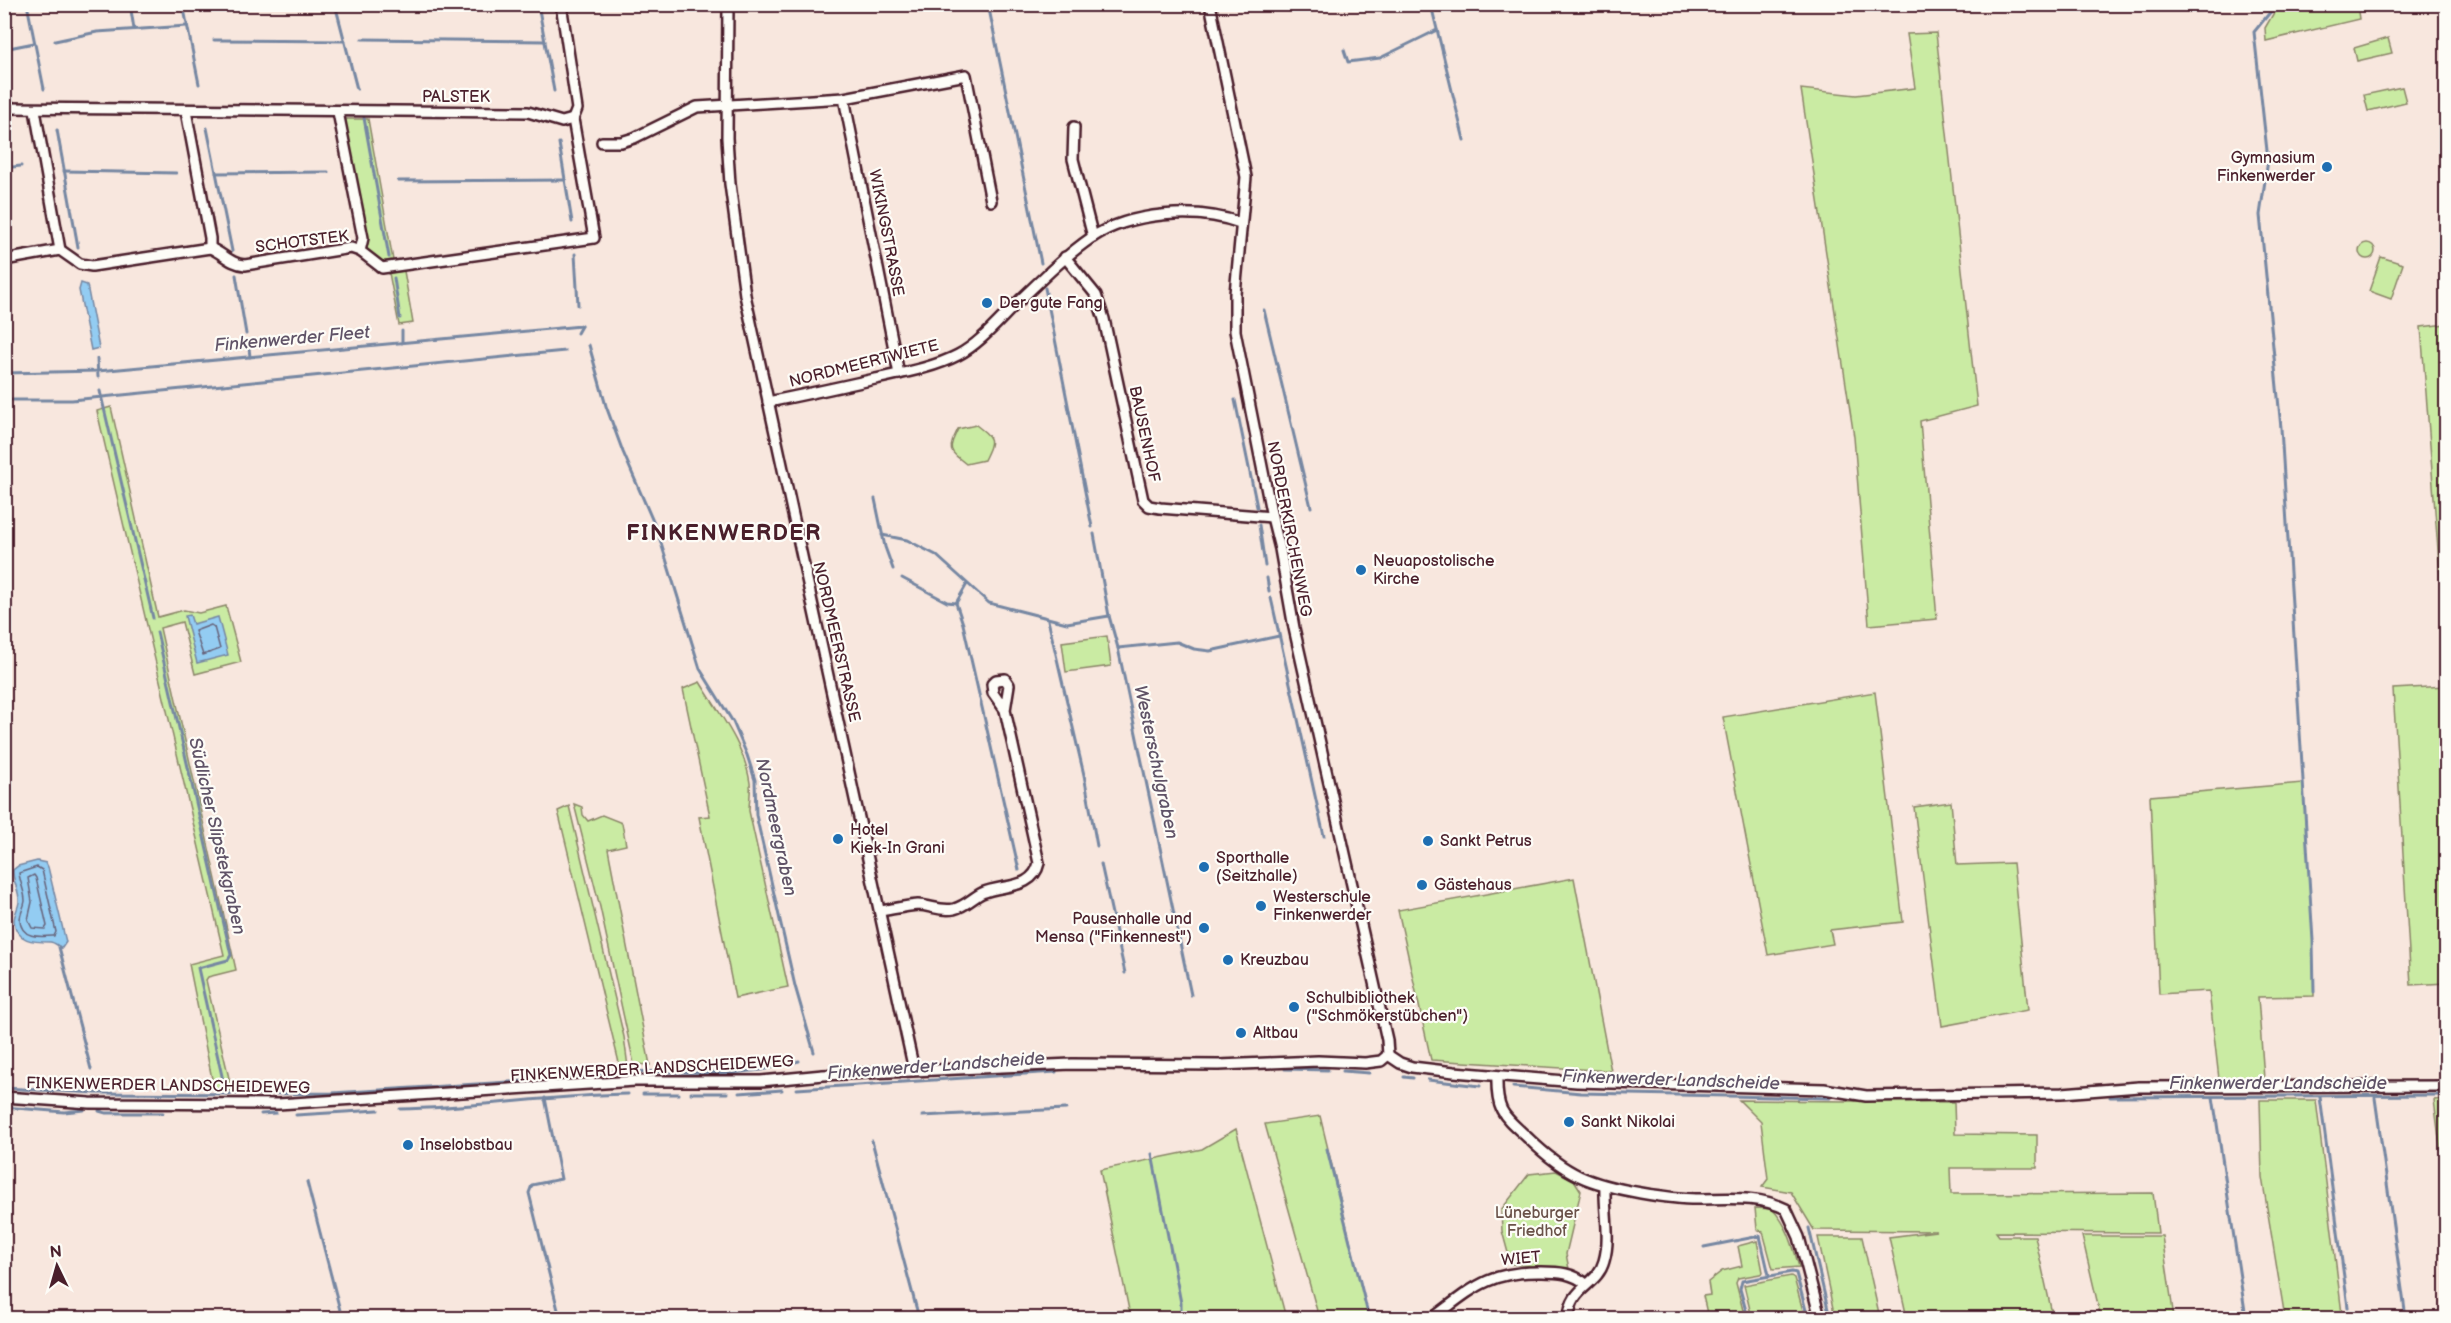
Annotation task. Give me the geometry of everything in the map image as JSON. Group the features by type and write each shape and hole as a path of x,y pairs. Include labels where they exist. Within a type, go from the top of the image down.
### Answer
{"street":[{"path":"561,4 577,109 573,119"},
{"name":"NORDMEERSTRASSE","path":"728,4 727,105 730,184 745,295 914,1070"},
{"name":"NORDERKIRCHENWEG","path":"1210,4 1246,177 1234,294 1234,331 1280,549 1294,628 1387,1040 1388,1055"},
{"path":"602,142 621,142 634,138 698,107 844,98 966,75 991,201"},
{"name":"WIKINGSTRASSE","path":"844,98 899,374"},
{"name":"PALSTEK","path":"4,108 528,112 562,122 573,119"},
{"path":"35,110 60,250 80,264 92,266 210,248 186,111"},
{"path":"338,112 363,238 360,251"},
{"name":"SCHOTSTEK","path":"210,248 219,251 236,264 245,264 351,248 360,251 382,268 594,238 573,119"},
{"path":"1074,127 1073,159 1093,237"},
{"name":"NORDMEERTWIETE","path":"768,402 899,374 934,365 959,355 982,337 1065,257 1093,237 1134,221 1178,214 1224,217 1240,223"},
{"path":"4,260 60,250"},
{"name":"BAUSENHOF","path":"1065,257 1096,295 1104,319 1143,500 1149,506 1160,508 1272,517"},
{"path":"881,911 919,905 937,910 952,910 966,905 981,894 1027,882 1038,871 1039,863 1005,710"},
{"path":"1388,1055 1396,1061 1412,1066 1497,1076 1577,1082 1824,1089 1866,1096 2062,1093 2147,1087 2446,1086"},
{"name":"FINKENWERDER LANDSCHEIDEWEG","path":"4,1097 90,1103 278,1104 635,1081 761,1081 914,1070 1072,1064 1219,1065 1318,1061 1365,1063 1381,1061 1388,1055"},
{"path":"1497,1076 1497,1096 1504,1116 1548,1157 1578,1177 1605,1187 1678,1198 1761,1200 1786,1209 1798,1237 1820,1318"},
{"path":"1569,1318 1573,1298 1599,1273 1604,1261 1605,1187"},
{"name":"WIET","path":"1434,1318 1478,1285 1501,1275 1530,1271 1563,1273 1574,1276 1586,1284"}],"green space":[{"path":"2357,5 2359,19 2266,41 2265,28 2276,9"},
{"path":"1936,33 1977,406 1920,421 1937,619 1869,625 1854,437 1801,89 1856,95 1915,88 1907,34"},
{"path":"2388,38 2392,53 2357,61 2354,48"},
{"path":"2402,87 2406,102 2368,111 2364,95"},
{"path":"345,119 368,119 393,260 379,262 367,249 367,238"},
{"path":"2364,243 2370,243 2375,251 2373,257 2364,259 2359,254 2359,248"},
{"path":"2381,257 2403,264 2391,299 2369,291"},
{"path":"404,271 413,323 399,325 389,273"},
{"path":"2446,324 2446,655 2421,327"},
{"path":"111,407 158,617 184,610 199,613 226,606 241,662 195,674 182,622 160,628 236,970 208,977 206,980 232,1091 214,1089 189,964 224,955 97,411"},
{"path":"976,425 989,437 990,448 984,460 966,464 953,452 952,441 958,429"},
{"path":"1107,636 1111,666 1066,672 1062,642"},
{"path":"700,682 730,730 747,769 750,786 749,811 788,987 735,998 699,817 710,816 683,689"},
{"path":"2446,686 2446,983 2411,985 2393,689"},
{"path":"1875,692 1903,922 1830,930 1833,944 1768,955 1723,717"},
{"path":"2303,783 2313,941 2314,996 2258,997 2264,1079 2219,1079 2209,991 2159,994 2150,796"},
{"path":"1951,802 1957,865 2013,863 2028,1010 1942,1026 1914,807"},
{"path":"574,804 582,807 583,815 588,821 602,815 622,823 626,845 608,849 650,1065 634,1064 600,907"},
{"path":"569,806 624,1037 628,1067 620,1067 558,811"},
{"path":"1574,878 1611,1071 1431,1060 1398,910"},
{"path":"2446,1099 2446,1169 2443,1169 2434,1100"},
{"path":"1739,1100 1954,1102 1955,1134 2037,1135 2037,1168 1950,1168 1951,1194 2153,1193 2158,1233 1996,1232 1999,1236 2035,1236 2053,1318 1907,1318 1889,1237 1936,1231 1814,1230 1791,1192 1762,1187 1768,1179 1761,1122"},
{"path":"2260,1100 2316,1100 2342,1314 2311,1318 2285,1318 2262,1177"},
{"path":"1320,1116 1369,1318 1319,1318 1265,1124"},
{"path":"1236,1129 1286,1318 1118,1318 1118,1311 1129,1310 1100,1170 1202,1149"},
{"name":"Lüneburger Friedhof","path":"1556,1171 1574,1180 1581,1191 1566,1254 1569,1269 1511,1264 1502,1231 1501,1210 1529,1174"},
{"path":"1755,1208 1772,1209 1778,1215 1789,1236 1799,1267 1773,1269 1763,1232 1757,1229"},
{"path":"2082,1236 2162,1236 2174,1318 2101,1318"},
{"path":"1818,1237 1862,1237 1880,1318 1835,1318"},
{"path":"1757,1241 1763,1272 1738,1278 1736,1283 1745,1318 1708,1318 1703,1296 1710,1295 1708,1282 1722,1271 1742,1266 1738,1246"},
{"path":"1791,1276 1794,1278 1805,1318 1752,1318 1744,1285"}],"water":[{"path":"81,283 87,285 99,348 91,350 79,290"},
{"path":"190,615 193,624 218,617 228,655 197,663 185,616"},
{"path":"37,861 46,863 48,867 66,942 62,948 52,942 38,942 22,937 15,928 14,918 19,898 13,870 18,866"}],"waterway":[{"path":"27,4 44,89"},
{"path":"130,4 134,29"},
{"path":"183,4 199,84"},
{"path":"335,4 357,89"},
{"name":"Nordmeergraben","path":"538,4 554,91"},
{"path":"988,4 1041,263"},
{"path":"2272,4 2272,10 2254,32 2268,160 2260,215 2281,428 2313,941 2314,992"},
{"path":"1433,13 1464,140"},
{"path":"55,41 97,32 187,26"},
{"path":"1344,50 1348,62 1380,58 1437,30"},
{"path":"362,39 545,41"},
{"path":"214,40 345,41"},
{"path":"4,49 34,43"},
{"path":"364,118 389,257"},
{"path":"207,128 232,251"},
{"path":"57,130 78,247"},
{"name":"Nordmeergraben","path":"559,143 572,222"},
{"path":"4,168 21,166"},
{"path":"64,171 176,173"},
{"path":"216,173 328,172"},
{"path":"398,181 565,180"},
{"name":"Nordmeergraben","path":"575,254 578,305"},
{"path":"236,275 246,334"},
{"path":"394,278 400,318"},
{"name":"Westerschulgraben","path":"1045,288 1092,527"},
{"path":"1264,310 1311,507"},
{"name":"Finkenwerder Fleet","path":"577,333 581,326"},
{"name":"Finkenwerder Fleet","path":"4,373 98,371 581,326"},
{"path":"402,331 402,343"},
{"name":"Nordmeergraben","path":"589,345 606,406 658,533 700,669 733,722 755,780 756,815 795,986 814,1052"},
{"path":"249,348 250,357"},
{"path":"4,400 72,400 565,351"},
{"name":"Finkenwerder Fleet","path":"97,359 98,377"},
{"name":"Südlicher Slipstekgraben","path":"100,391 153,618"},
{"path":"1235,400 1257,507"},
{"path":"875,499 885,547 893,569"},
{"path":"1259,525 1265,566"},
{"name":"Westerschulgraben","path":"1094,534 1109,616 1118,648 1191,995"},
{"path":"882,535 907,540 936,555 989,603 1067,623 1109,616"},
{"path":"902,578 947,602 956,603 967,584"},
{"path":"1267,578 1269,591"},
{"path":"1271,598 1324,836"},
{"path":"956,603 963,624 1019,870"},
{"path":"1048,620 1084,775 1097,846"},
{"name":"Südlicher Slipstekgraben","path":"157,632 231,955 228,960 198,968 226,1094"},
{"path":"1118,648 1177,642 1194,649 1210,651 1279,636"},
{"path":"1101,864 1125,973"},
{"path":"59,947 91,1069"},
{"path":"544,1080 621,1071 731,1073 761,1070 799,1061"},
{"name":"Finkenwerder Landscheide","path":"1285,1069 1328,1070"},
{"name":"Finkenwerder Landscheide","path":"1343,1071 1369,1073"},
{"name":"Finkenwerder Landscheide","path":"797,1089 1056,1072"},
{"name":"Finkenwerder Landscheide","path":"1404,1077 1413,1078"},
{"name":"Finkenwerder Landscheide","path":"1428,1080 1480,1086"},
{"path":"4,1088 96,1093 332,1093 526,1081"},
{"name":"Finkenwerder Landscheide","path":"1513,1087 1581,1093 1830,1098"},
{"path":"739,1093 782,1090"},
{"path":"691,1093 727,1093"},
{"path":"400,1109 628,1094"},
{"path":"643,1094 679,1094"},
{"name":"Finkenwerder Landscheide","path":"2110,1097 2446,1095"},
{"path":"2213,1097 2246,1318"},
{"path":"2320,1097 2348,1307"},
{"path":"545,1098 561,1179 532,1185 529,1193 560,1318"},
{"path":"2375,1098 2406,1318"},
{"path":"4,1107 64,1112 84,1110"},
{"path":"922,1116 1066,1109"},
{"path":"296,1115 378,1110"},
{"path":"99,1111 163,1113"},
{"path":"261,1114 276,1113"},
{"path":"872,1141 919,1318"},
{"path":"1327,1149 1369,1318"},
{"path":"1152,1154 1181,1303 1181,1318"},
{"path":"307,1182 342,1318"},
{"path":"1809,1228 1830,1318"},
{"path":"1704,1247 1760,1236 1769,1275"},
{"path":"1748,1318 1740,1289 1742,1281 1792,1272 1796,1273 1808,1318"}],"place":[{"name":"Gymnasium Finkenwerder","path":"2327,167"},
{"name":"Der gute Fang","path":"987,303"},
{"name":"Neuapostolische Kirche","path":"1361,570"},
{"name":"Hotel Kiek-In Grani","path":"838,839"},
{"name":"Sankt Petrus","path":"1428,841"},
{"name":"Sporthalle (Seitzhalle)","path":"1204,867"},
{"name":"Gästehaus","path":"1422,885"},
{"name":"Westerschule Finkenwerder","path":"1261,906"},
{"name":"Pausenhalle und Mensa (\"Finkennest\")","path":"1204,928"},
{"name":"Kreuzbau","path":"1228,960"},
{"name":"Schulbibliothek (\"Schmökerstübchen\")","path":"1294,1007"},
{"name":"Altbau","path":"1241,1033"},
{"name":"Sankt Nikolai","path":"1569,1122"},
{"name":"Inselobstbau","path":"408,1145"}],"district":[{"name":"FINKENWERDER","path":"724,533"}]}
